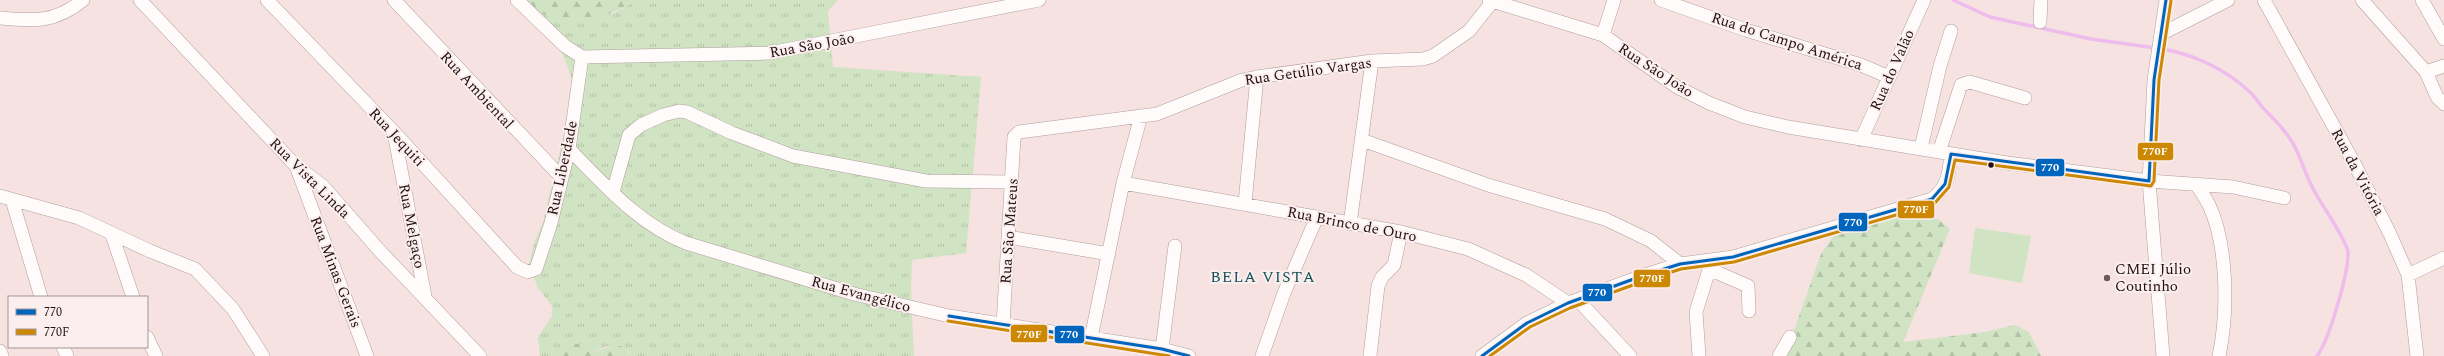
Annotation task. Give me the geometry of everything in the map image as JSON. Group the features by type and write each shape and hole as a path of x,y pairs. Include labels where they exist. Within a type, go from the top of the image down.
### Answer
{"street":[{"path":"0,18 41,21 62,15 83,0"},
{"name":"Rua Vista Linda","path":"140,0 296,166 323,186 379,250 425,296 480,356"},
{"name":"Rua Jequiti","path":"267,0 394,132 517,266 528,272"},
{"name":"Rua Ambiental","path":"394,0 562,178"},
{"path":"517,0 565,46 582,57"},
{"name":"Rua São João","path":"582,57 770,53 1039,0"},
{"name":"Rua São João","path":"1491,0 1603,35 1676,87 1709,104 1745,117 1788,127 1945,153 2149,181 2233,187 2284,198"},
{"name":"Rua Getúlio Vargas","path":"1014,137 1024,130 1141,116 1171,110 1242,80 1256,77 1372,61 1423,59 1433,56 1469,31 1491,0"},
{"path":"1603,35 1614,0"},
{"name":"Rua do Campo América","path":"1661,0 1691,4 1746,30 1861,65 1889,76"},
{"name":"Rua do Valão","path":"1861,140 1924,0"},
{"path":"2040,22 2041,0"},
{"path":"2163,356 2149,181 2154,80 2166,0"},
{"path":"2161,34 2228,0"},
{"name":"Rua da Vitória","path":"2264,0 2354,162 2390,234 2408,275 2417,356"},
{"path":"2362,0 2426,72 2437,96 2444,104"},
{"path":"2422,0 2439,17 2444,39"},
{"path":"1920,148 1940,66 1951,31"},
{"name":"Rua Liberdade","path":"528,272 536,269 539,264 562,178 582,57"},
{"path":"1350,224 1372,61"},
{"path":"2426,72 2444,66"},
{"path":"1245,203 1256,77"},
{"path":"1482,356 1527,323 1573,302 1642,276 1680,264 1711,264 1932,199 1941,192 1946,185 1945,153 1961,85 1970,82 2025,98"},
{"path":"613,192 623,150 629,135 641,125 663,115 679,111 687,112 732,133 793,156 926,181 1012,182"},
{"path":"1091,338 1123,183 1141,116"},
{"name":"Rua Melgaço","path":"394,132 425,296"},
{"name":"Rua São Mateus","path":"1003,325 1014,137"},
{"path":"1362,140 1495,187 1605,219 1651,241 1680,264"},
{"name":"Rua Evangélico","path":"568,149 613,192 628,209 670,237 686,243 854,294 949,316 1162,349 1189,356"},
{"name":"Rua Minas Gerais","path":"296,166 367,356"},
{"name":"Rua Brinco de Ouro","path":"1123,183 1245,203 1350,224 1401,232 1468,249 1504,263 1573,302 1630,356"},
{"path":"2196,184 2209,205 2218,233 2224,271 2224,307 2219,356"},
{"path":"6,198 79,218 112,235 183,263 201,273 234,309 263,356"},
{"path":"6,198 41,296"},
{"path":"1262,356 1284,293 1317,217"},
{"path":"1370,356 1378,286 1382,277 1394,265 1401,232"},
{"path":"112,235 133,296"},
{"path":"1008,237 1109,254"},
{"path":"1162,349 1175,246"},
{"path":"2408,275 2444,258"},
{"path":"1711,264 1748,286 1749,311"},
{"path":"1699,356 1696,312 1711,264"},
{"path":"1779,356 1790,337"},
{"path":"148,339 156,356"},
{"path":"0,351 2,356"}],"green space":[{"path":"524,0 636,0 622,8 594,19 565,21 551,18 537,11"},
{"path":"636,0 838,0 828,11 833,67 981,77 966,253 912,260 911,291 914,356 630,356 629,351 607,346 591,353 584,344 572,347 567,350 563,356 540,356 538,337 552,316 552,306 538,288 529,264 534,243 543,222 574,93 569,69 564,58 533,8 613,14"},
{"path":"1907,215 1938,219 1950,229 1903,342 1985,332 2015,325 2029,332 2041,356 1785,356 1821,254 1835,234"},
{"path":"1975,228 2031,236 2022,283 1969,273"},
{"path":"575,344 584,344 591,353 612,346 621,346 626,348 630,356 563,356 569,348"}],"waterway":[{"path":"1953,0 1990,17 2091,39 2156,48"},
{"path":"2162,49 2174,51 2210,64 2231,77 2251,93 2290,138 2319,200 2343,239 2348,252 2342,289 2327,336 2317,356"}],"transit line":[{"name":"770","path":"2149,181 2154,80 2166,0"},
{"name":"770F","path":"1490,356 1530,327 1570,308 1644,281 1681,269 1734,262 1934,204 1949,187 1955,160 2151,186 2154,181 2159,80 2171,1"},
{"name":"770","path":"1951,154 2149,181"},
{"name":"770","path":"1482,356 1527,323 1568,303 1642,276 1680,264 1733,257 1932,199 1945,184 1951,154"},
{"name":"770","path":"949,316 1162,349 1189,356"},
{"name":"770F","path":"948,321 1169,356"}],"place":[{"name":"CMEI Júlio Coutinho","path":"2107,278"}],"district":[{"name":"BELA VISTA","path":"1263,276"}]}
